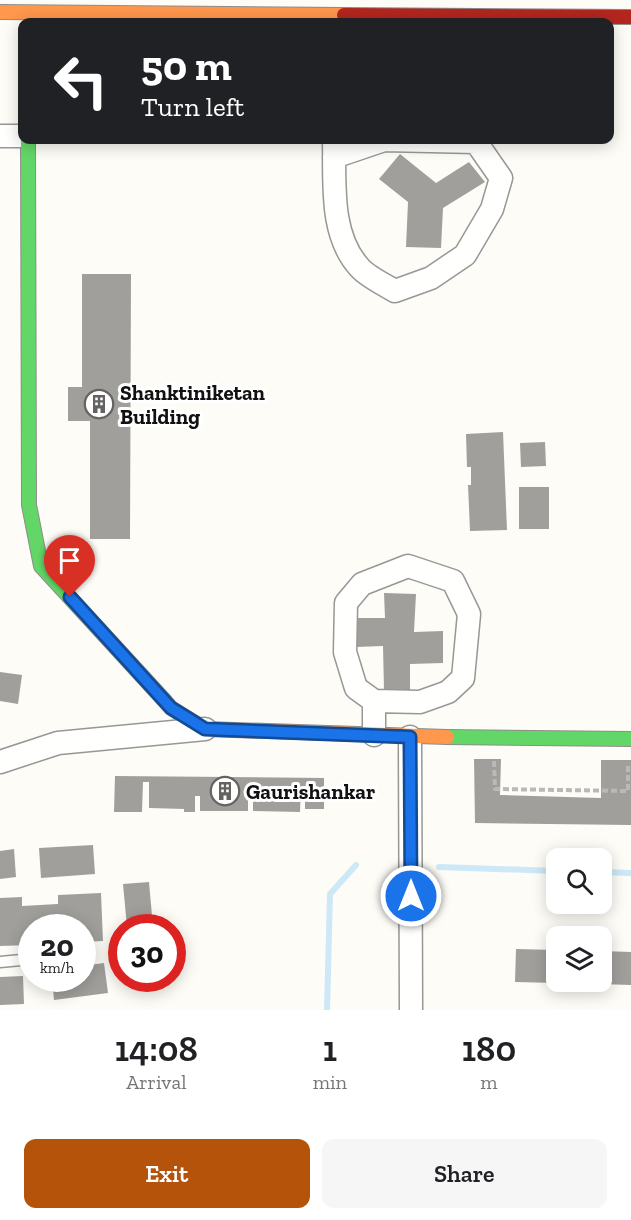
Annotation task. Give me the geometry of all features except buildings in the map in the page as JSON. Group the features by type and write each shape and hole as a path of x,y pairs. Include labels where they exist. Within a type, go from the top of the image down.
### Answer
{"street":[{"path":"0,12 418,11 631,17"},
{"path":"0,136 18,136"},
{"path":"28,144 29,506 41,566 171,708 205,729"},
{"path":"359,144 334,148 336,213 344,244 361,269 395,291 431,278 465,255 492,209 501,178 477,144"},
{"path":"408,566 453,581 469,614 463,678 448,692 420,702 374,701 356,688 345,652 346,603 362,584 408,566"},
{"path":"374,701 374,735"},
{"path":"0,762 58,743 205,729 410,737 631,739"},
{"path":"410,737 411,1010"}],"lane":[{"path":"0,962 18,960"}],"path":[{"path":"494,759 495,789 628,791 628,762"}],"waterway":[{"path":"327,1010 330,894 356,865"},
{"path":"439,867 546,871"},
{"path":"612,872 631,873"}],"traffic: fast":[{"path":"28,144 29,505 41,566 164,700"},
{"path":"447,737 631,739"}],"traffic: slow":[{"path":"0,12 344,15"},
{"path":"164,700 171,708 205,729 447,737"}],"traffic: jam":[{"path":"344,15 631,17"}],"place":[{"name":"Shanktiniketan Building","path":"99,404"},
{"name":"Gaurishankar","path":"225,791"}],"route":[{"path":"70,597 171,708 205,729 410,737 411,896"}]}
